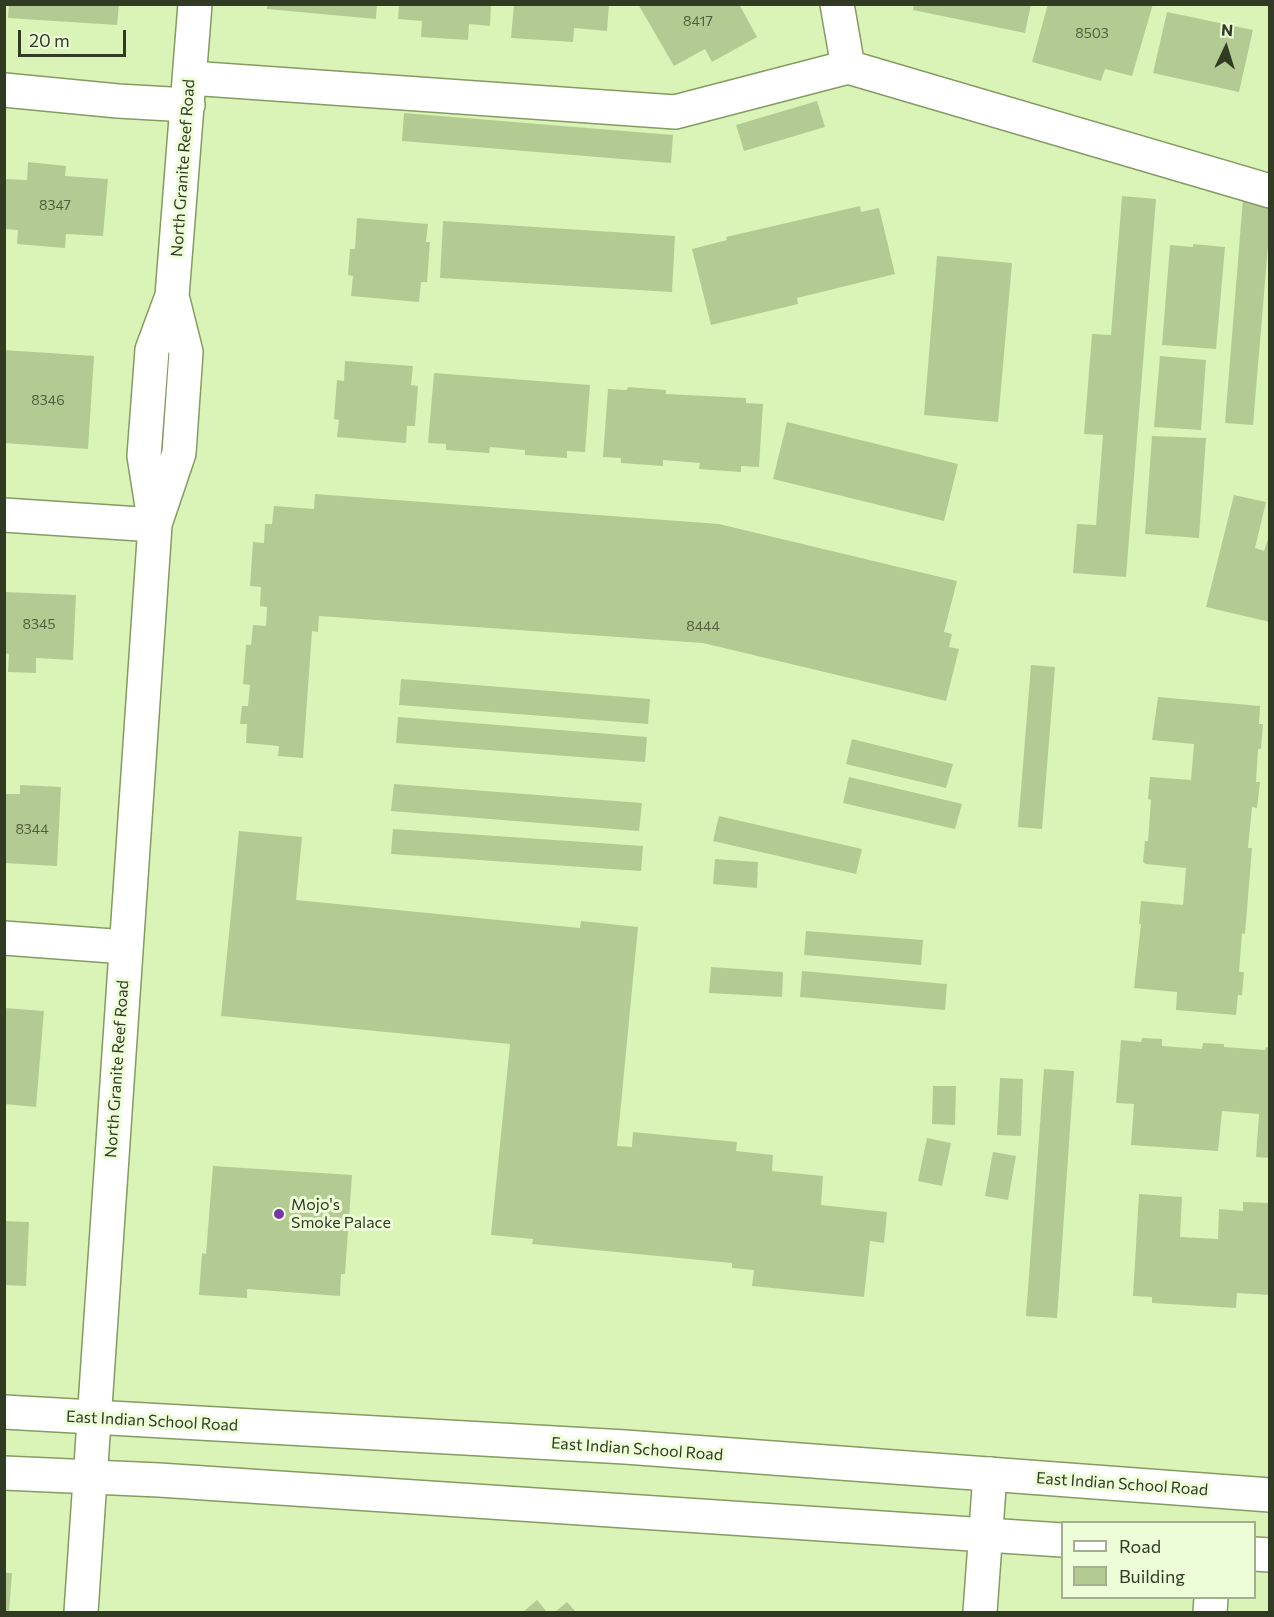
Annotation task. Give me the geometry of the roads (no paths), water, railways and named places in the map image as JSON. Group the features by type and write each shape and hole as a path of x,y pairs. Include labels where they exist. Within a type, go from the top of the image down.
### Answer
{"main road":[{"name":"North Granite Reef Road","path":"81,1612 155,525 144,456 152,350 172,296 195,4"},
{"path":"837,4 848,67"},
{"path":"4,90 118,101 189,91 675,112 848,67 1269,191"},
{"path":"4,515 155,525"},
{"path":"4,938 126,947"},
{"name":"East Indian School Road","path":"4,1412 625,1447 1269,1494"},
{"path":"4,1473 90,1476 1061,1540"},
{"path":"980,1612 990,1474"}],"place":[{"name":"Mojo's Smoke Palace","path":"279,1214"}]}
